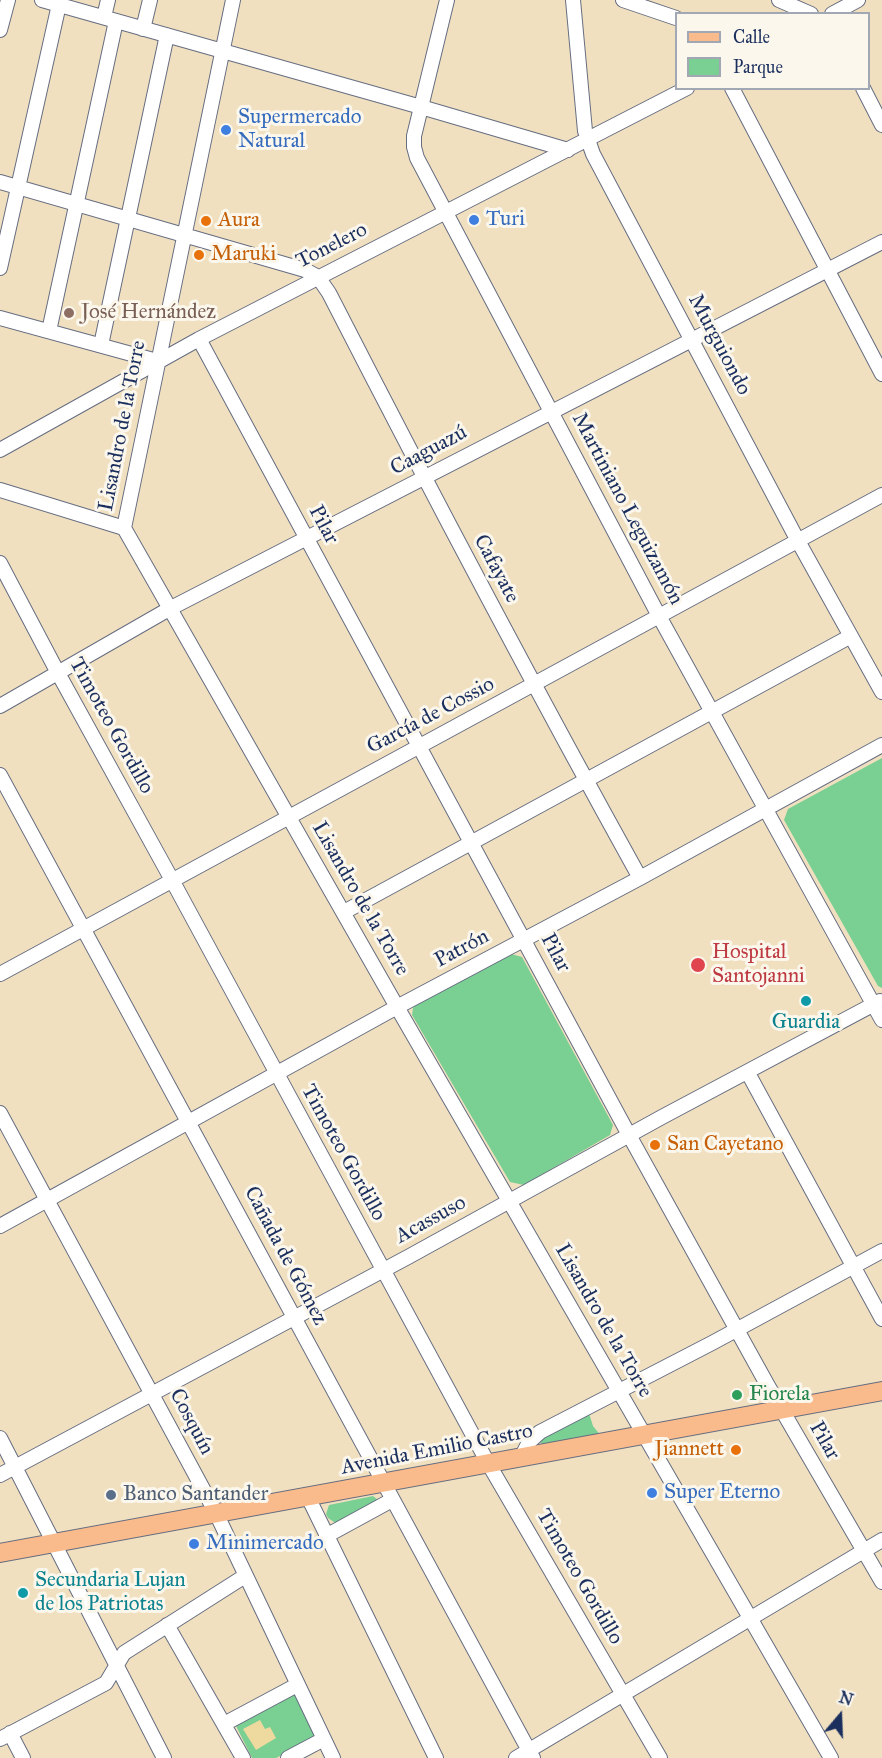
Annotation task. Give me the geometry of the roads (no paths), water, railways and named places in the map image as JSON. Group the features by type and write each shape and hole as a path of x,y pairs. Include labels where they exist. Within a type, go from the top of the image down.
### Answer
{"main road":[{"name":"Avenida Emilio Castro","path":"0,1553 308,1497 388,1492 488,1463 882,1391"}],"street":[{"path":"0,30 8,0"},
{"path":"42,0 60,2 110,19 568,150"},
{"path":"49,331 76,203 110,19 108,0"},
{"path":"143,28 150,0"},
{"name":"Lisandro de la Torre","path":"233,0 124,528 345,912 397,1008 831,1758"},
{"name":"Martiniano Leguizamón","path":"447,0 414,136 417,158 659,616 878,1002 882,1020"},
{"name":"Murguiondo","path":"573,0 587,140 592,153 798,541 882,692"},
{"path":"623,0 675,18"},
{"path":"779,0 806,12"},
{"path":"836,8 858,0"},
{"path":"0,268 60,2"},
{"path":"101,345 167,35"},
{"name":"Tonelero","path":"0,450 157,361 683,90"},
{"path":"733,90 882,374"},
{"path":"863,90 882,125"},
{"path":"0,182 184,234 304,270 318,277"},
{"name":"Caaguazú","path":"0,706 169,609 882,242"},
{"name":"Cafayate","path":"318,277 329,293 533,684 640,878"},
{"path":"0,318 157,361"},
{"name":"Pilar","path":"199,339 629,1135 782,1410 882,1582"},
{"path":"0,490 124,528"},
{"name":"García de Cossio","path":"0,974 882,495"},
{"name":"Timoteo Gordillo","path":"0,562 58,673 488,1463 660,1758"},
{"path":"345,912 472,844 585,779 851,636"},
{"name":"Patrón","path":"0,1226 882,745"},
{"name":"Cañada de Gómez","path":"0,775 531,1754"},
{"name":"Acassuso","path":"0,1475 878,1002"},
{"path":"748,1073 882,1319"},
{"name":"Cosquín","path":"0,1113 216,1513 333,1758"},
{"path":"521,1458 529,1442 540,1432 882,1251"},
{"path":"0,1438 165,1758"},
{"path":"326,1536 388,1492"},
{"path":"308,1497 436,1758"},
{"path":"516,1758 531,1754 623,1694 882,1540"},
{"path":"24,1758 5,1736 106,1683 124,1653 245,1576"},
{"path":"167,1625 243,1758"},
{"path":"224,1724 297,1685"},
{"path":"288,1758 324,1738"}],"place":[{"name":"Supermercado Natural","path":"226,130"},
{"name":"Turi","path":"474,220"},
{"name":"Aura","path":"206,221"},
{"name":"Maruki","path":"199,255"},
{"name":"José Hernández","path":"69,313"},
{"name":"Hospital Santojanni","path":"698,965"},
{"name":"Guardia","path":"806,1001"},
{"name":"San Cayetano","path":"655,1145"},
{"name":"Fiorela","path":"737,1395"},
{"name":"Jiannett","path":"736,1450"},
{"name":"Super Eterno","path":"652,1493"},
{"name":"Banco Santander","path":"111,1495"},
{"name":"Minimercado","path":"194,1544"},
{"name":"Secundaria Lujan de los Patriotas","path":"23,1593"}]}
